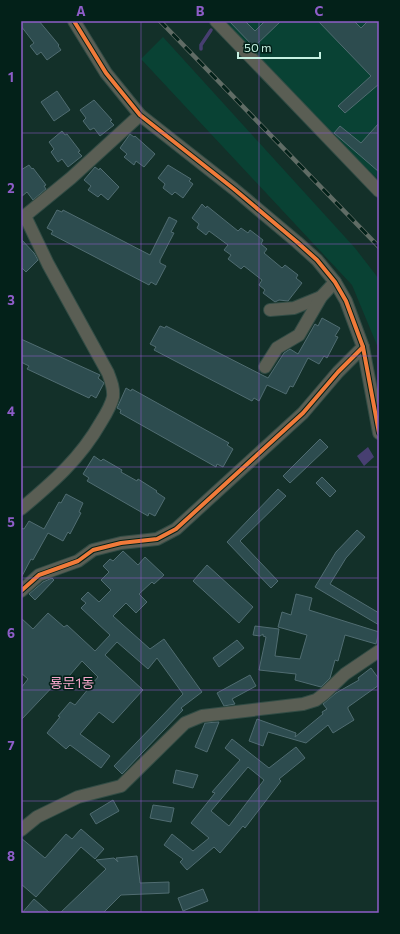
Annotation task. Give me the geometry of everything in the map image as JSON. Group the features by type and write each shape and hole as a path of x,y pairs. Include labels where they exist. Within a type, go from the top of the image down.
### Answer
{"street":[{"path":"74,21 106,73 140,115 234,189 297,242 317,260 335,282 346,301 363,347 379,433"},
{"path":"216,21 379,191"},
{"path":"21,509 69,467 94,435 109,408 113,396 112,383 108,373 23,218 71,178 140,115"},
{"path":"265,367 277,348 299,335 321,297 335,282"},
{"path":"270,310 294,308 321,297"},
{"path":"21,591 39,575 78,561 93,550 121,543 157,539 176,529 303,413 338,372 363,347"},
{"path":"21,830 37,817 78,797 121,786 185,723 192,719 202,716 303,704 316,700 361,662 379,651"}],"shaded area":[{"path":"225,21 379,21 379,180 330,135"},
{"path":"163,37 355,248 379,279 379,350 352,285 141,59"},
{"path":"368,447 374,457 364,466 357,456"}],"building":[{"path":"21,21 39,21 59,45 58,46 61,50 47,60 41,52 37,55 30,46 34,43 21,26"},
{"path":"229,21 245,21 255,31 265,21 281,21 254,47"},
{"path":"318,21 354,21 361,28 368,21 379,21 379,84 345,113 338,106 371,76"},
{"path":"57,91 70,110 54,121 41,102"},
{"path":"94,100 112,120 110,121 114,125 100,136 94,128 90,130 83,121 86,118 80,110"},
{"path":"379,123 379,172 334,133 340,126 361,143"},
{"path":"62,131 65,135 67,134 82,156 68,167 62,159 58,162 51,152 54,149 49,142"},
{"path":"130,134 134,137 135,136 155,154 144,167 136,161 134,165 124,157 127,154 120,148"},
{"path":"29,165 46,185 44,186 46,189 33,200 27,192 21,197 21,170"},
{"path":"168,165 191,179 189,181 193,184 183,198 175,192 172,195 163,188 165,184 158,178"},
{"path":"95,167 99,170 100,168 119,187 108,200 101,194 98,197 88,190 91,186 84,180"},
{"path":"202,204 206,208 207,206 238,231 241,228 248,233 250,230 263,240 261,244 267,249 264,253 282,268 285,265 298,275 296,278 302,283 288,301 279,300 275,302 263,293 265,290 259,285 262,280 244,266 241,269 228,259 231,255 224,250 228,245 209,231 206,235 197,228 199,224 192,218"},
{"path":"57,210 62,212 63,210 150,255 169,217 177,221 171,232 174,233 160,260 160,263 166,266 156,285 151,282 149,285 51,234 53,231 47,228"},
{"path":"21,239 34,253 38,260 26,272 21,267"},
{"path":"322,318 340,328 335,336 338,337 327,358 324,356 319,364 308,358 293,387 290,386 286,394 267,385 259,401 254,398 252,401 154,350 156,347 150,344 160,326 165,328 166,326 268,378 284,353 290,349 298,354 315,324 318,326"},
{"path":"21,339 100,375 98,378 104,383 96,398 91,395 89,398 27,369 29,366 21,362"},
{"path":"126,388 131,391 132,389 229,443 227,445 233,449 223,467 217,464 216,467 120,413 121,410 117,408"},
{"path":"320,439 328,447 290,483 283,476"},
{"path":"94,456 101,461 103,459 122,470 121,472 137,481 138,479 165,498 155,516 149,513 148,516 87,481 89,478 83,474"},
{"path":"322,477 336,491 330,497 316,483"},
{"path":"278,489 286,496 240,541 278,581 271,588 227,542"},
{"path":"66,494 83,503 79,512 81,513 70,534 68,532 63,541 48,533 33,560 31,559 21,578 21,528 24,529 29,521 44,529 59,502 61,503"},
{"path":"357,530 365,537 346,558 330,584 379,613 379,625 315,587 336,552"},
{"path":"123,551 138,565 145,557 164,575 154,584 152,582 139,594 147,602 136,613 126,603 113,616 150,649 164,639 202,692 181,708 183,710 122,774 114,766 183,694 157,658 148,669 117,642 105,655 143,690 113,723 99,712 80,734 110,756 101,768 70,745 66,749 47,733 60,717 58,716 70,702 75,705 98,677 82,661 63,683 59,680 21,720 21,688 28,679 21,673 21,618 33,629 48,613 64,627 67,625 95,651 110,635 81,608 86,603 81,599 88,592 99,602 111,590 101,580 109,572 103,566 110,559 113,561"},
{"path":"207,565 253,607 239,623 193,581"},
{"path":"52,578 54,580 35,600 29,594 43,582"},
{"path":"296,594 312,598 309,610 379,632 376,644 345,635 338,661 335,660 330,678 321,687 295,680 296,674 259,670 266,637 263,636 263,634 260,636 253,635 255,626 279,629 275,656 300,659 307,635 278,627 282,612 291,615"},
{"path":"237,640 244,648 219,667 213,658"},
{"path":"371,668 379,679 379,685 348,707 354,720 333,733 328,725 306,743 268,732 263,746 249,741 257,719 296,733 295,737 323,714 322,712 327,709 323,704 336,693 359,680 358,678"},
{"path":"250,675 256,686 232,699 235,704 224,706 217,693"},
{"path":"219,722 207,752 195,747 205,723"},
{"path":"232,739 269,768 296,747 305,758 279,779 281,781 245,828 243,826 220,853 214,847 187,870 180,862 183,859 164,845 172,834 193,851 209,838 191,823 215,793 212,792 240,760 225,748","holes":["248,767 264,780 229,826 211,811"]},
{"path":"176,770 198,775 193,788 173,783"},
{"path":"113,800 119,811 96,824 90,814"},
{"path":"153,805 174,808 171,822 150,818"},
{"path":"81,829 104,849 95,859 81,847 36,897 21,884 21,838 45,858 66,834 72,839"},
{"path":"137,856 140,883 169,882 169,893 121,895 103,913 60,913 106,869 96,860 114,858 118,862 116,858"},
{"path":"203,889 208,901 183,911 178,898"},
{"path":"34,899 50,913 22,913"}],"waterway":[{"path":"201,49 201,45 211,30"}],"railway":[{"path":"160,21 379,247"}],"cycle path":[{"path":"74,21 106,73 140,115 234,189 297,242 317,260 335,282 346,301 363,347 379,433"},
{"path":"21,591 39,575 78,561 93,550 121,543 157,539 176,529 303,413 338,372 363,347"}],"district":[{"name":"룡문1동","path":"72,683"}]}
